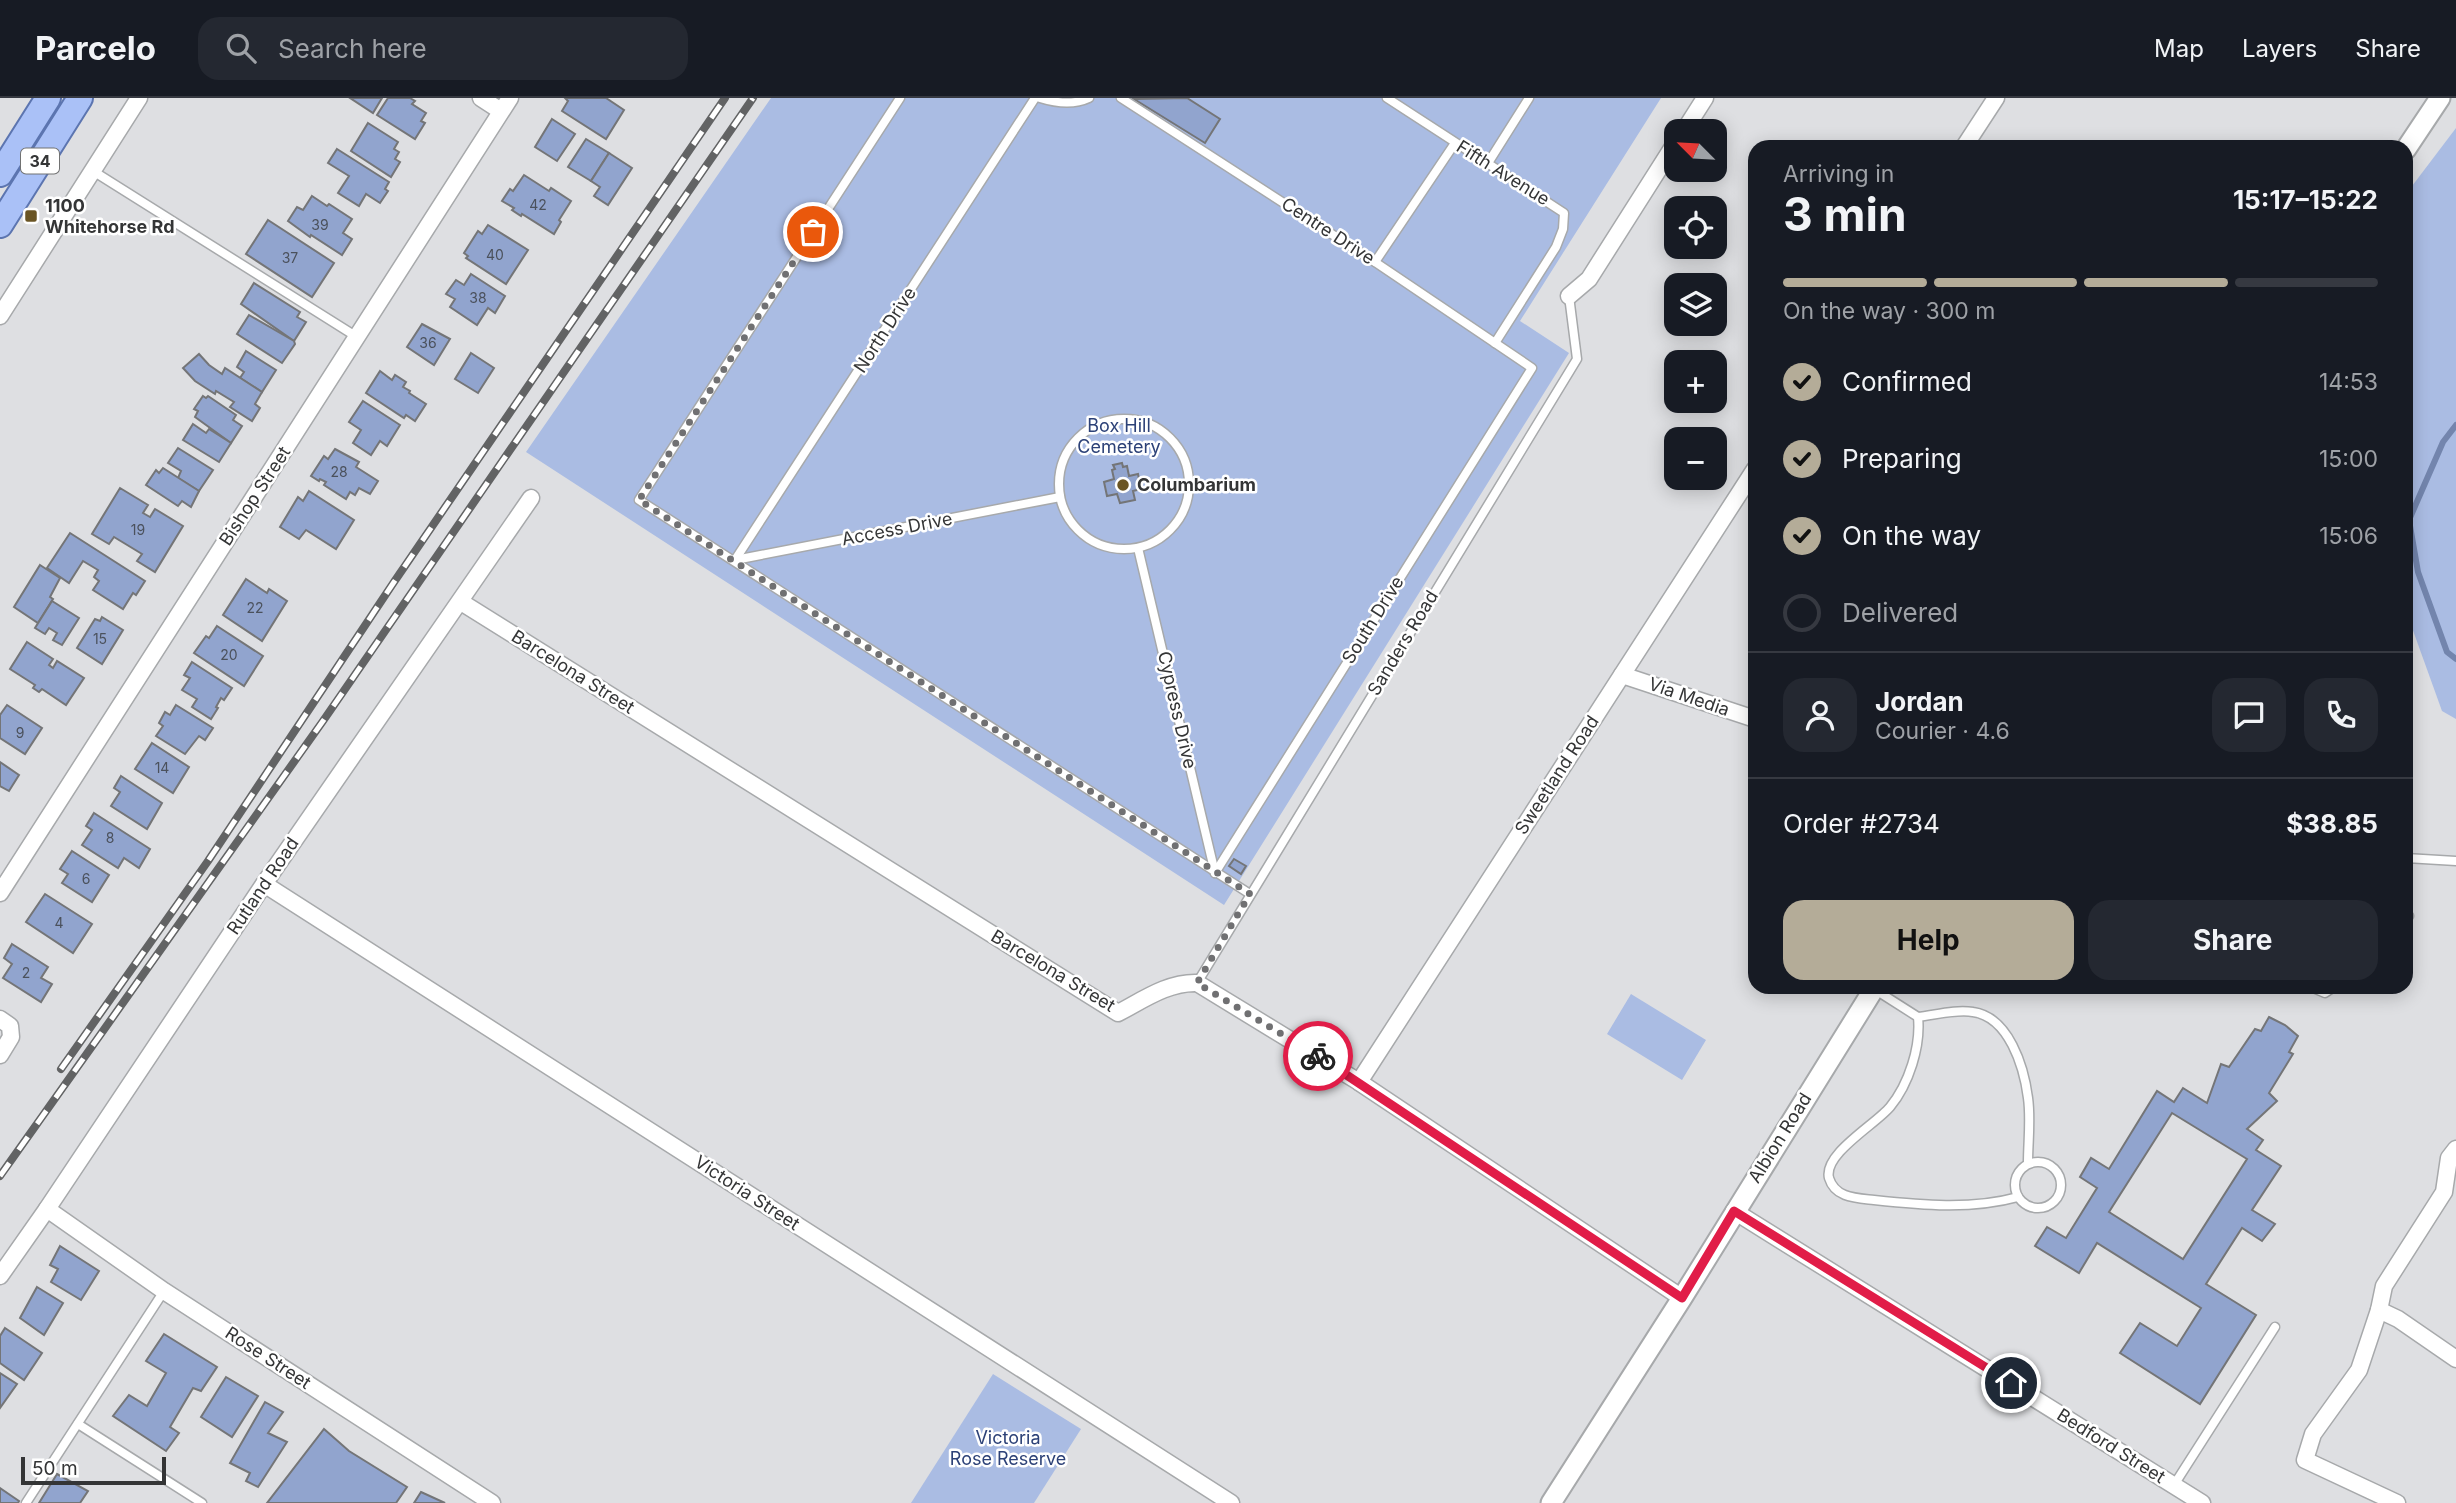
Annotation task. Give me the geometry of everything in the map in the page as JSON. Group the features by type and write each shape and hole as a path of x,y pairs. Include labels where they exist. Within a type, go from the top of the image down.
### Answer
{"main road":[{"name":"34","path":"0,174 48,98"},
{"name":"34","path":"0,225 80,98"}],"street":[{"path":"0,316 139,98"},
{"path":"481,98 505,105"},
{"path":"1692,119 1705,98"},
{"path":"1969,140 1996,98"},
{"path":"2412,140 2440,98"},
{"name":"Bishop Street","path":"0,892 505,105"},
{"path":"1569,296 1589,279 1664,161"},
{"name":"Sweetland Road","path":"1359,1082 1748,480"},
{"name":"Rutland Road","path":"0,1276 264,884 531,498"},
{"name":"Barcelona Street","path":"461,602 1118,1013 1169,986 1181,982 1197,983"},
{"name":"Via Media","path":"1622,675 1748,717"},
{"name":"Victoria Street","path":"264,884 1231,1503"},
{"path":"1197,983 1359,1082 1682,1298"},
{"name":"Albion Road","path":"1551,1503 1871,994"},
{"path":"0,1019 10,1026 11,1037 0,1055"},
{"path":"2398,1503 2305,1460 2313,1434 2359,1370 2384,1286 2444,1192 2451,1173 2449,1158 2456,1149"},
{"name":"Rose Street","path":"47,1209 164,1291 492,1503"},
{"name":"Bedford Street","path":"1734,1211 2202,1503"},
{"path":"2379,1310 2399,1319 2456,1359"}],"lane":[{"path":"900,98 639,500 1250,894"},
{"path":"1037,98 1052,102 1080,102 1089,98"},
{"name":"North Drive","path":"735,560 1037,98"},
{"name":"Centre Drive","path":"1121,98 1376,262 1532,368"},
{"name":"Fifth Avenue","path":"1387,98 1564,213 1563,229 1556,247 1495,343"},
{"path":"1488,163 1529,98"},
{"path":"1376,262 1455,143"},
{"path":"93,171 357,337"},
{"name":"Sanders Road","path":"1197,983 1577,359 1569,296"},
{"name":"South Drive","path":"1215,873 1532,368"},
{"path":"1106,421 1137,421 1153,426 1178,448 1186,467 1188,488 1184,508 1174,526 1158,540 1138,548 1117,549 1097,544 1085,537 1067,516 1060,497 1060,475 1066,455 1076,441 1106,421"},
{"name":"Access Drive","path":"735,560 1060,497"},
{"name":"Cypress Drive","path":"1138,548 1215,873"},
{"path":"2413,858 2456,861"},
{"path":"1884,994 1918,1017 1974,1012 1989,1018 2003,1030 2013,1046 2029,1100 2028,1163"},
{"path":"1918,1017 1920,1034 1900,1091 1889,1108 1833,1160 1828,1172 1831,1185 1841,1194 1853,1198 1903,1203 1992,1204 2018,1196"},
{"path":"2044,1162 2051,1165 2060,1177 2057,1199 2044,1208 2029,1207 2018,1196 2015,1181 2028,1163 2044,1162"},
{"path":"26,1503 164,1291"},
{"path":"2174,1485 2274,1327"},
{"path":"78,1424 202,1503"}],"green space":[{"name":"Box Hill Cemetery","path":"771,98 1661,98 1520,321 1569,353 1224,905 526,452"},
{"path":"2456,128 2456,719 2442,711 2413,630 2413,185"},
{"path":"1631,994 1706,1040 1682,1080 1607,1034"},
{"name":"Victoria Rose Reserve","path":"993,1374 1081,1429 1034,1503 911,1503"}],"building":[{"path":"350,98 382,98 373,113"},
{"path":"388,98 410,98 415,101 412,104 426,113 421,121 425,123 415,139 377,115"},
{"path":"565,98 606,98 624,110 606,139 562,111 568,101"},
{"path":"1187,98 1220,119 1205,143 1134,99"},
{"path":"552,119 575,134 557,161 535,147"},
{"path":"368,123 398,142 394,149 399,152 395,159 400,162 391,177 351,151"},
{"path":"586,139 609,153 591,181 568,167"},
{"path":"337,149 389,182 385,189 388,191 380,203 366,194 359,206 338,193 349,176 328,163"},
{"path":"609,153 632,168 608,205 594,196 600,187 591,181"},
{"path":"524,175 571,201 554,234 522,214 521,216 502,201"},
{"path":"312,196 352,219 343,233 352,239 342,255 288,221 297,207 303,210"},
{"path":"268,220 334,263 312,297 246,254"},
{"path":"488,225 528,250 506,284 466,258 468,256 464,253 478,231 482,234"},
{"path":"471,274 505,296 495,313 488,308 477,325 450,307 455,299 446,294 456,280 464,285"},
{"path":"254,283 300,312 297,317 306,322 294,341 241,304"},
{"path":"249,315 294,341 295,344 282,363 237,334"},
{"path":"422,324 450,339 434,365 407,347"},
{"path":"246,351 276,370 262,392 240,378 244,372 237,367"},
{"path":"471,353 494,368 478,393 455,379"},
{"path":"199,354 222,374 225,368 262,392 255,404 260,408 252,421 230,407 234,402 195,381 183,368"},
{"path":"380,371 392,380 395,375 406,382 403,387 426,404 415,421 406,415 404,418 366,393"},
{"path":"203,396 208,396 236,415 233,420 242,426 231,443 195,417 198,411 194,409"},
{"path":"363,401 400,425 387,446 380,441 371,455 353,443 361,430 349,422"},
{"path":"193,424 206,433 209,429 231,443 219,462 183,440"},
{"path":"178,448 213,470 199,491 178,478 181,471 168,463"},
{"path":"335,449 359,462 356,467 378,481 370,494 359,488 355,495 350,492 346,499 324,485 326,482 311,476 324,456 328,459"},
{"name":"Columbarium","path":"1122,463 1123,467 1127,466 1129,476 1138,474 1141,489 1133,491 1135,500 1120,503 1117,494 1107,496 1104,482 1114,479 1113,465"},
{"path":"163,468 199,491 191,507 182,501 178,506 146,485 156,470 159,473"},
{"path":"120,488 148,505 143,513 150,517 155,509 183,526 155,572 137,561 142,554 114,537 109,544 92,534"},
{"path":"309,491 354,520 336,549 306,530 299,539 280,527 298,497 303,501"},
{"path":"70,533 145,581 123,609 93,590 99,581 94,577 98,570 83,561 69,583 47,568"},
{"path":"40,565 60,578 50,597 53,599 38,623 14,607"},
{"path":"246,579 267,593 269,589 287,601 262,641 223,615"},
{"path":"52,601 79,618 62,645 53,640 57,633 49,628 45,634 35,628"},
{"path":"102,617 123,630 102,664 77,648 95,619 100,621"},
{"path":"217,626 263,656 244,686 194,653"},
{"path":"27,642 53,659 49,665 53,668 57,661 84,678 66,705 42,689 39,692 33,688 35,685 10,669"},
{"path":"192,662 232,688 224,700 221,698 211,719 192,707 197,699 182,690 190,678 184,675"},
{"path":"7,705 42,728 25,754 0,738 0,715"},
{"path":"176,705 213,728 205,740 199,736 185,754 156,736 163,726 159,723 165,712 170,715"},
{"path":"152,743 189,767 173,793 135,769"},
{"path":"0,762 19,775 9,791 0,786"},
{"path":"121,776 162,803 147,829 111,806 120,792 114,788"},
{"path":"94,813 150,849 139,868 124,858 118,868 82,845 92,830 86,826"},
{"path":"72,851 109,875 92,902 62,883 68,874 60,869"},
{"path":"1234,859 1246,866 1241,874 1229,866"},
{"path":"45,894 92,924 73,953 26,922"},
{"path":"12,944 48,967 41,978 52,984 41,1002 3,978 12,964 4,958"},
{"path":"2269,1017 2298,1036 2289,1052 2293,1054 2269,1093 2277,1101 2247,1129 2263,1140 2256,1150 2281,1166 2252,1210 2275,1224 2262,1241 2242,1228 2206,1284 2256,1315 2200,1404 2120,1353 2140,1323 2177,1346 2201,1308 2097,1243 2079,1273 2035,1246 2047,1227 2066,1238 2097,1188 2080,1177 2091,1158 2109,1169 2157,1091 2174,1102 2183,1088 2207,1103 2221,1064 2229,1067 2255,1029 2261,1031","holes":["2172,1113 2247,1159 2183,1259 2109,1212"]},
{"path":"60,1246 99,1271 81,1300 51,1282 58,1269 50,1265"},
{"path":"37,1287 63,1303 44,1335 20,1318"},
{"path":"5,1328 42,1353 24,1380 0,1363 0,1336"},
{"path":"164,1334 217,1367 201,1391 193,1388 170,1427 179,1433 166,1451 113,1416 129,1395 147,1406 166,1373 146,1361"},
{"path":"0,1373 17,1384 0,1408"},
{"path":"226,1377 258,1396 232,1437 201,1417"},
{"path":"265,1402 283,1412 268,1433 287,1442 258,1487 246,1481 250,1473 230,1463"},
{"path":"324,1429 349,1451 407,1487 396,1503 267,1503"},
{"path":"57,1474 88,1491 80,1503 39,1503"},
{"path":"0,1488 19,1501 18,1503 0,1503"},
{"path":"421,1492 445,1503 414,1503"}],"waterway":[{"path":"2413,511 2443,442 2456,425"},
{"path":"2413,543 2418,572 2447,652 2456,659"}],"railway":[{"path":"61,1069 208,861 394,582 725,98"},
{"path":"0,1176 323,721 753,98"}],"way so far":[{"path":"813,232 639,500 1250,894 1197,983 1318,1056"}],"place":[{"name":"1100 Whitehorse Rd","path":"31,216"},
{"name":"Columbarium","path":"1123,485"}],"route":[{"path":"1318,1056 1682,1298 1734,1211 2011,1383"}]}
